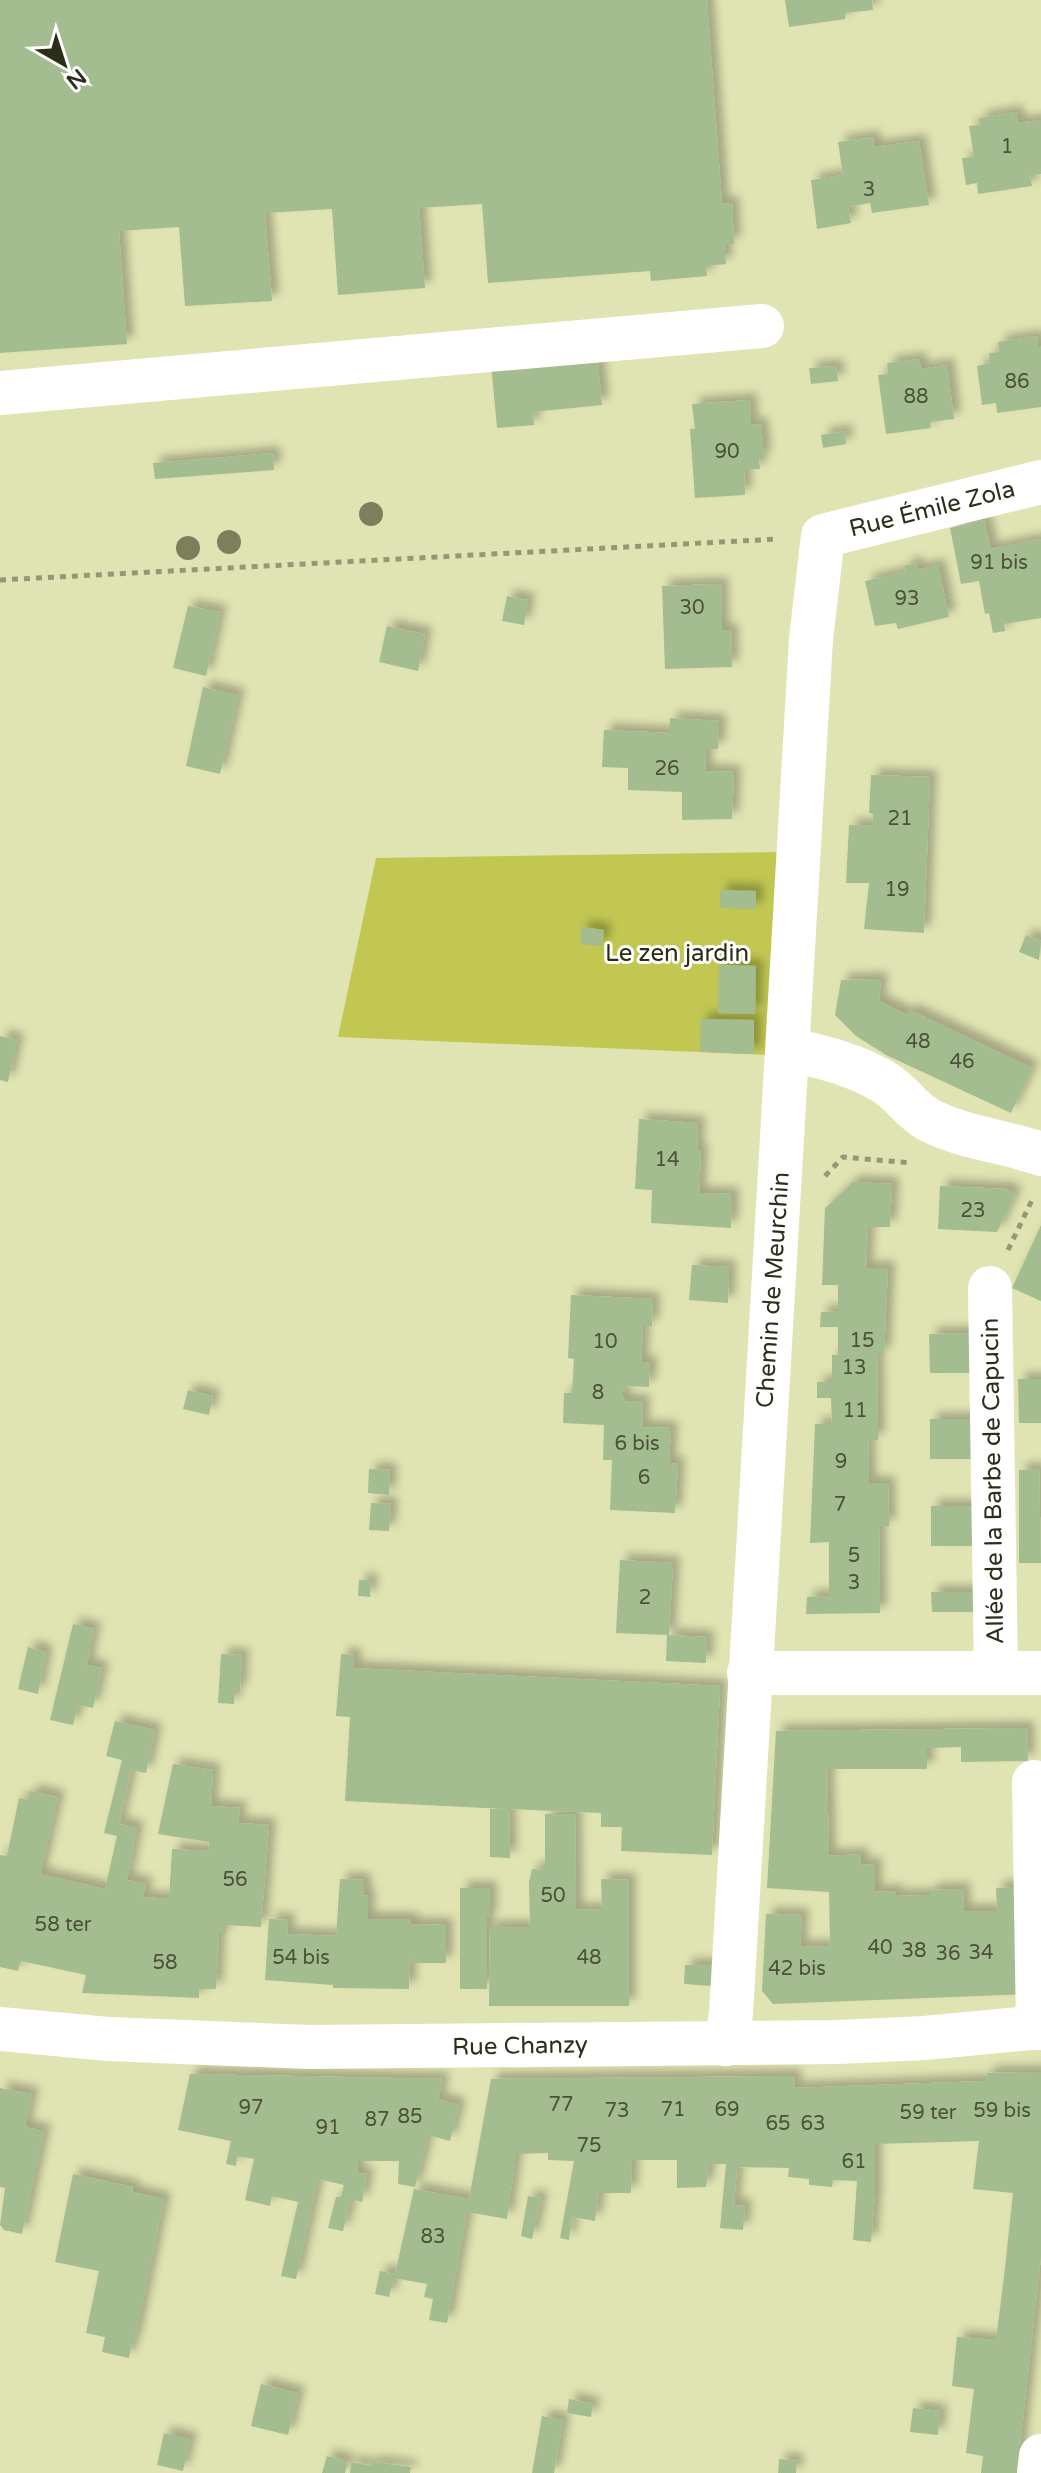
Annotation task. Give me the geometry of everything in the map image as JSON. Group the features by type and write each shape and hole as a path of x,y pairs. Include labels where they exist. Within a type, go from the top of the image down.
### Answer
{"street":[{"path":"0,393 762,326"},
{"name":"Rue Émile Zola","path":"823,536 1041,482"},
{"name":"Chemin de Meurchin","path":"726,2044 731,2014 811,639 823,536"},
{"path":"788,1049 860,1069 890,1086 926,1118 954,1131 1015,1144 1040,1169"},
{"name":"Allée de la Barbe de Capucin","path":"990,1288 996,1673"},
{"name":"Allée de la Barbe de Capucin","path":"749,1673 1041,1673"},
{"path":"1034,1782 1039,2028"},
{"name":"Rue Chanzy","path":"0,2029 108,2039 310,2047 726,2044 911,2038 1039,2028"},
{"path":"1039,2473 1041,2456"}],"path":[{"path":"0,580 823,536"},
{"path":"777,1225 843,1157 916,1163"},
{"path":"990,1288 1040,1169"}],"green space":[{"name":"Le zen jardin","path":"782,852 772,1055 338,1037 376,858"}],"building":[{"path":"0,0 707,0 722,204 732,203 734,244 724,244 726,264 706,266 707,276 651,281 650,271 488,283 482,204 419,208 425,288 338,295 332,209 265,213 272,301 185,306 179,227 119,231 127,344 0,353"},
{"path":"785,0 872,0 873,10 845,13 845,19 789,27"},
{"path":"1016,112 1018,123 1041,120 1041,174 1030,175 1032,186 978,194 977,183 966,185 962,158 974,157 969,126 980,125 979,118"},
{"path":"873,137 874,147 919,141 929,205 872,213 870,203 848,207 851,223 817,229 811,180 843,175 838,142"},
{"path":"1037,336 1038,346 1041,346 1041,407 997,413 996,403 982,405 977,366 990,363 989,353 999,352 998,342"},
{"path":"597,354 602,405 533,412 534,425 497,428 491,364"},
{"path":"919,359 921,369 947,365 954,419 930,422 931,428 886,434 878,375 888,374 887,363"},
{"path":"836,366 838,381 811,384 809,368"},
{"path":"750,400 751,425 761,424 764,458 759,458 760,469 744,470 745,495 695,498 690,429 695,429 692,404"},
{"path":"845,431 846,444 823,448 821,435"},
{"path":"273,453 274,470 155,479 153,463"},
{"path":"984,520 991,549 1041,539 1041,618 1004,624 1005,631 993,633 989,613 985,614 979,581 961,584 950,528"},
{"path":"916,563 917,570 938,565 949,617 898,629 896,623 875,626 865,581 905,572 904,566"},
{"path":"721,584 722,630 731,630 732,667 665,669 662,586"},
{"path":"507,596 528,600 524,625 502,621"},
{"path":"188,606 220,612 206,676 173,668"},
{"path":"387,626 425,634 418,671 379,662"},
{"path":"203,687 238,695 220,774 186,766"},
{"path":"670,718 719,721 718,749 706,749 705,771 734,772 732,819 682,820 682,792 628,790 628,768 602,767 604,730 670,733"},
{"path":"871,775 930,777 924,933 864,929 869,883 846,883 849,825 872,826 873,814 869,813"},
{"path":"720,890 756,891 756,909 720,908"},
{"path":"581,927 604,930 602,946 581,944"},
{"path":"1026,935 1041,941 1039,960 1019,952"},
{"path":"719,965 756,966 755,1014 718,1013"},
{"path":"881,979 879,1001 907,1015 910,1010 1032,1068 1011,1113 886,1055 856,1036 835,1015 841,980"},
{"path":"701,1019 754,1020 754,1054 700,1052"},
{"path":"0,1036 17,1040 8,1082 0,1080"},
{"path":"639,1119 698,1123 697,1150 701,1151 699,1193 732,1194 731,1228 651,1223 652,1190 635,1189"},
{"path":"853,1182 892,1184 890,1227 868,1227 866,1268 888,1268 884,1354 877,1354 878,1440 868,1440 869,1483 888,1483 889,1526 879,1526 880,1613 806,1614 807,1597 829,1596 829,1542 810,1543 815,1424 832,1424 831,1398 817,1398 817,1382 832,1382 832,1355 838,1355 838,1327 820,1327 821,1312 838,1311 838,1285 822,1285 825,1208"},
{"path":"940,1186 1006,1189 1015,1194 997,1232 938,1229"},
{"path":"1041,1225 1041,1301 1012,1288"},
{"path":"692,1265 729,1267 728,1303 689,1300"},
{"path":"571,1295 653,1299 652,1326 643,1326 641,1362 650,1363 649,1387 627,1386 621,1395 626,1401 643,1401 642,1427 671,1428 669,1463 678,1464 675,1513 610,1510 612,1460 603,1460 604,1425 563,1423 564,1393 572,1393 574,1359 568,1358"},
{"path":"971,1333 971,1373 930,1373 929,1334"},
{"path":"1018,1379 1041,1379 1041,1423 1019,1423"},
{"path":"188,1390 213,1396 209,1415 183,1409"},
{"path":"930,1419 972,1419 972,1459 930,1459"},
{"path":"369,1469 390,1470 389,1495 368,1493"},
{"path":"1039,1469 1041,1563 1019,1563 1019,1470"},
{"path":"371,1503 391,1504 389,1531 369,1530"},
{"path":"931,1506 973,1506 973,1546 931,1546"},
{"path":"620,1560 673,1563 669,1635 616,1633"},
{"path":"359,1580 371,1580 370,1597 358,1596"},
{"path":"931,1592 973,1592 974,1612 932,1612"},
{"path":"73,1624 94,1629 87,1665 102,1668 93,1708 78,1705 73,1725 50,1720"},
{"path":"667,1635 707,1637 706,1663 666,1661"},
{"path":"28,1647 46,1652 38,1694 18,1689"},
{"path":"221,1654 242,1655 240,1691 235,1691 234,1704 218,1703"},
{"path":"341,1654 354,1655 354,1668 720,1686 712,1855 621,1851 622,1827 601,1827 601,1813 509,1809 510,1858 490,1857 490,1809 505,1809 345,1801 350,1717 336,1716"},
{"path":"115,1721 155,1730 146,1773 131,1770 119,1824 137,1828 127,1880 146,1884 143,1897 169,1899 172,1849 208,1851 209,1842 158,1834 173,1764 213,1770 211,1806 240,1808 238,1823 269,1825 261,1927 226,1925 226,1933 219,1933 216,1989 199,1989 199,1998 82,1993 86,1975 21,1961 18,1971 0,1967 0,1855 7,1856 19,1798 28,1800 30,1791 58,1797 40,1874 105,1889 117,1836 104,1833 122,1760 106,1756"},
{"path":"1027,1728 1028,1761 961,1762 961,1747 927,1748 927,1769 827,1769 829,1856 861,1854 861,1865 875,1864 875,1892 895,1891 896,1896 930,1895 930,1890 963,1889 964,1911 997,1911 996,1888 1015,1887 1033,1994 773,2004 762,1991 766,1914 802,1915 800,1947 830,1946 829,1892 767,1888 776,1731"},
{"path":"545,1814 575,1814 576,1910 602,1909 601,1879 629,1880 629,2006 489,2006 490,1927 530,1927 529,1882 532,1869 545,1870"},
{"path":"340,1879 364,1880 364,1896 368,1895 368,1919 411,1919 411,1924 446,1925 446,1963 411,1963 410,1954 409,1989 333,1988 333,1985 265,1980 269,1919 288,1920 287,1934 336,1936"},
{"path":"460,1888 490,1888 487,1989 460,1989"},
{"path":"685,1965 712,1965 712,1986 684,1984"},
{"path":"1041,2072 1041,2256 1017,2473 981,2473 983,2456 966,2453 974,2389 952,2386 957,2337 996,2340 1004,2277 1013,2193 973,2189 979,2141 875,2144 871,2242 853,2240 857,2181 833,2180 832,2187 809,2185 809,2179 788,2177 789,2168 737,2167 734,2205 745,2206 743,2230 720,2228 726,2164 709,2164 706,2187 677,2188 677,2160 632,2160 631,2193 599,2193 595,2221 572,2217 569,2240 560,2238 574,2161 548,2160 548,2153 516,2154 507,2219 467,2212 447,2323 429,2320 433,2299 424,2297 427,2284 394,2278 389,2297 375,2294 380,2271 395,2274 414,2189 469,2199 491,2079 795,2076 794,2088 986,2081 987,2073"},
{"path":"190,2074 443,2079 438,2099 459,2105 450,2141 428,2135 415,2187 398,2184 399,2161 358,2161 357,2173 367,2174 362,2202 351,2199 343,2231 328,2228 336,2197 341,2197 344,2185 318,2179 296,2279 281,2276 298,2202 272,2196 270,2206 245,2200 254,2159 237,2156 236,2166 226,2164 231,2141 178,2130"},
{"path":"0,2088 32,2094 25,2127 44,2131 22,2234 4,2230 0,2225 5,2188 0,2187"},
{"path":"73,2174 133,2187 132,2192 164,2199 129,2358 102,2352 105,2337 86,2333 99,2271 55,2262"},
{"path":"528,2196 541,2198 532,2239 521,2236"},
{"path":"261,2384 298,2393 288,2435 251,2426"},
{"path":"569,2399 593,2404 591,2417 567,2413"},
{"path":"913,2408 940,2411 938,2435 910,2432"},
{"path":"542,2416 563,2420 554,2473 532,2473"},
{"path":"164,2433 190,2439 183,2471 157,2465"},
{"path":"327,2456 348,2461 345,2473 322,2473"},
{"path":"779,2459 797,2461 796,2473 778,2473"},
{"path":"351,2462 411,2467 410,2473 350,2473"}]}
